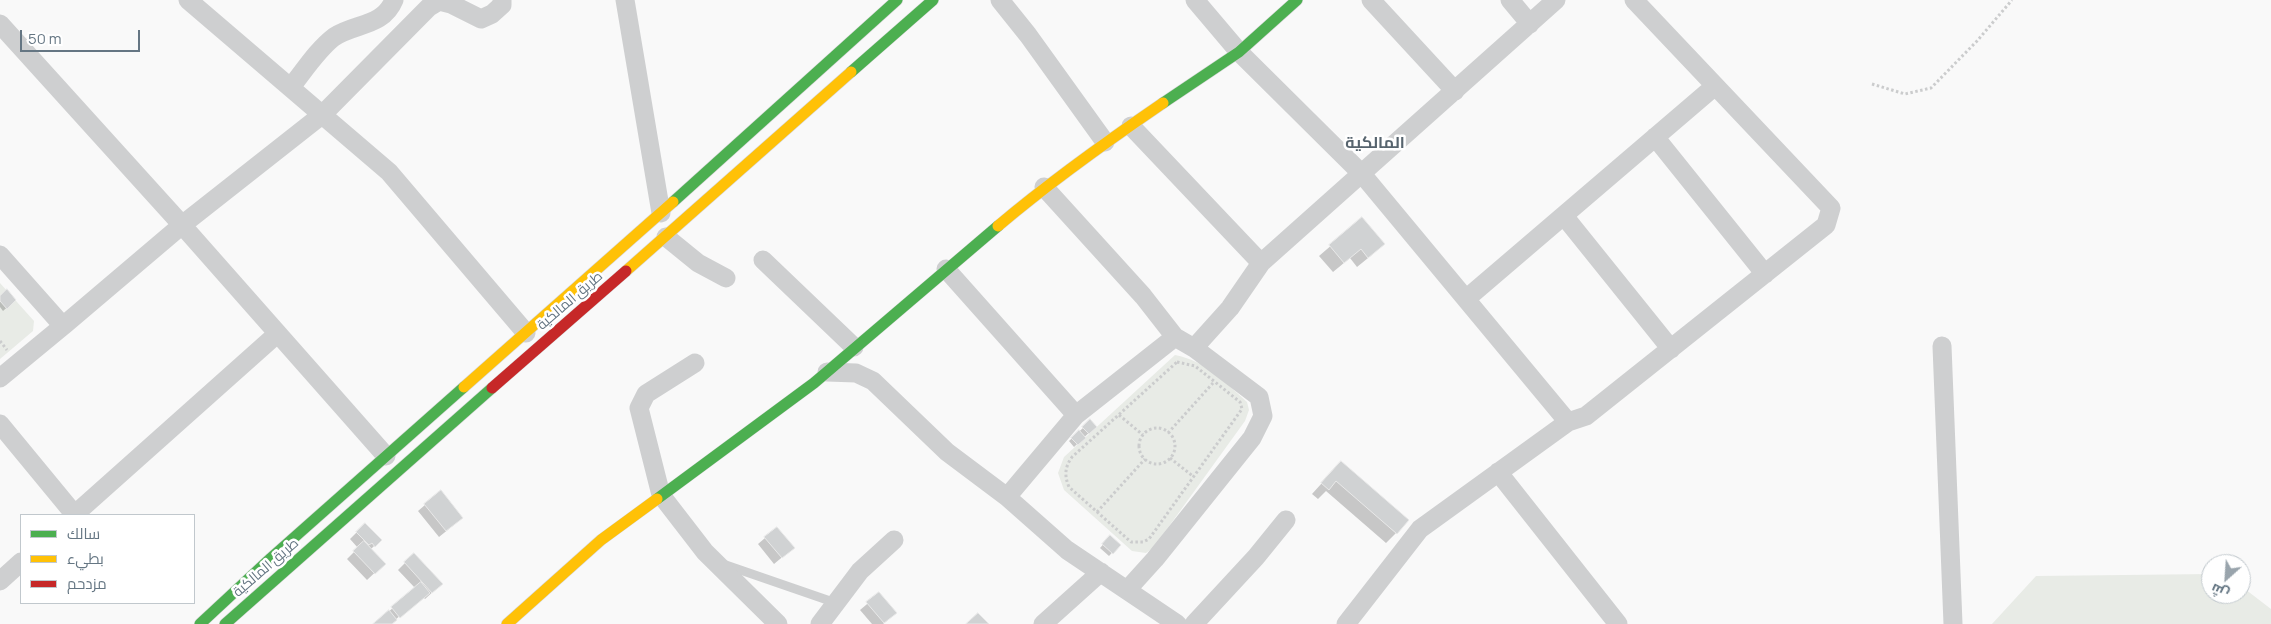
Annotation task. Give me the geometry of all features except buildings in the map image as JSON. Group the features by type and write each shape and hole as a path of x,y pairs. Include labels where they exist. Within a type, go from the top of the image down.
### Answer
{"main road":[{"name":"طريق المالكية","path":"200,624 271,558 526,333 897,0"},
{"name":"طريق المالكية","path":"225,624 933,0"},
{"path":"507,624 601,540 826,372 1044,187 1105,142 1239,52 1297,0"},
{"path":"830,59 846,78"},
{"path":"500,356 512,372"},
{"path":"386,456 398,471"},
{"path":"271,558 284,573"}],"street":[{"path":"188,0 389,172 526,333"},
{"path":"290,88 333,38 349,29 381,18 388,12 394,0"},
{"path":"0,378 182,225 323,114 429,7 439,1 451,4 481,19 492,14 502,5 502,0"},
{"path":"625,0 661,212"},
{"path":"1000,0 1028,35 1105,142"},
{"path":"1194,0 1239,52 1362,174 1568,422"},
{"path":"1371,0 1454,91"},
{"path":"1510,0 1530,24"},
{"path":"1194,348 1230,308 1261,263 1556,0"},
{"path":"1346,624 1420,529 1568,422 1586,416 1826,225 1831,208 1634,0"},
{"path":"0,24 182,225 386,456"},
{"path":"1466,299 1715,86"},
{"path":"1131,126 1261,263"},
{"path":"1655,137 1765,274"},
{"path":"1044,187 1143,296 1175,337 1194,348 1259,397 1263,416 1252,438 1155,559 1127,590"},
{"path":"1564,216 1671,349"},
{"path":"666,237 698,263 726,278"},
{"path":"0,255 63,326"},
{"path":"763,260 854,347"},
{"path":"946,269 1076,416"},
{"path":"75,514 277,334"},
{"path":"1007,497 1076,416 1175,337"},
{"path":"1942,346 1953,624"},
{"path":"696,363 646,394 639,408 661,495 714,561 778,624"},
{"path":"826,372 856,374 873,381 947,452 1007,497 1067,550 1177,624"},
{"path":"0,424 73,514"},
{"path":"1498,472 1618,624"},
{"path":"1194,624 1256,557 1286,520"},
{"path":"820,624 860,571 894,540"},
{"path":"0,582 20,563"},
{"path":"1043,624 1101,572"}],"lane":[{"path":"714,561 836,603"}],"path":[{"path":"1872,84 1905,94 1931,88 1977,41 2012,0"},
{"path":"1177,362 1195,366 1240,402 1242,409 1147,541 1136,543 1128,540 1069,487 1066,478 1066,471 1072,457 1119,414 1177,362"},
{"path":"1168,433 1214,382"},
{"path":"1119,414 1143,435"},
{"path":"1152,429 1164,430 1168,433 1172,437 1175,448 1170,458 1155,464 1145,459 1139,445 1143,435 1152,429"},
{"path":"1170,458 1194,478"},
{"path":"1097,512 1145,459"}],"shaded area":[{"path":"0,283 34,321 33,331 0,359"},
{"path":"1175,355 1196,362 1214,373 1247,402 1249,410 1245,421 1154,547 1146,553 1132,551 1064,490 1058,473 1064,457"},
{"path":"2201,574 2201,604 2251,604 2251,594 2271,609 2271,624 1992,624 2036,576"}],"traffic: fast":[{"path":"673,202 897,0"},
{"path":"851,72 933,0"},
{"path":"1163,103 1239,52 1297,0"},
{"path":"657,499 814,383 998,226"},
{"path":"200,624 271,558 464,387"},
{"path":"225,624 492,388"}],"traffic: slow":[{"path":"626,271 851,72"},
{"path":"998,226 1079,162 1163,103"},
{"path":"464,387 673,202"},
{"path":"507,624 601,540 657,499"}],"traffic: jam":[{"path":"492,388 626,271"}],"district":[{"name":"المالكية","path":"1375,144"}]}
